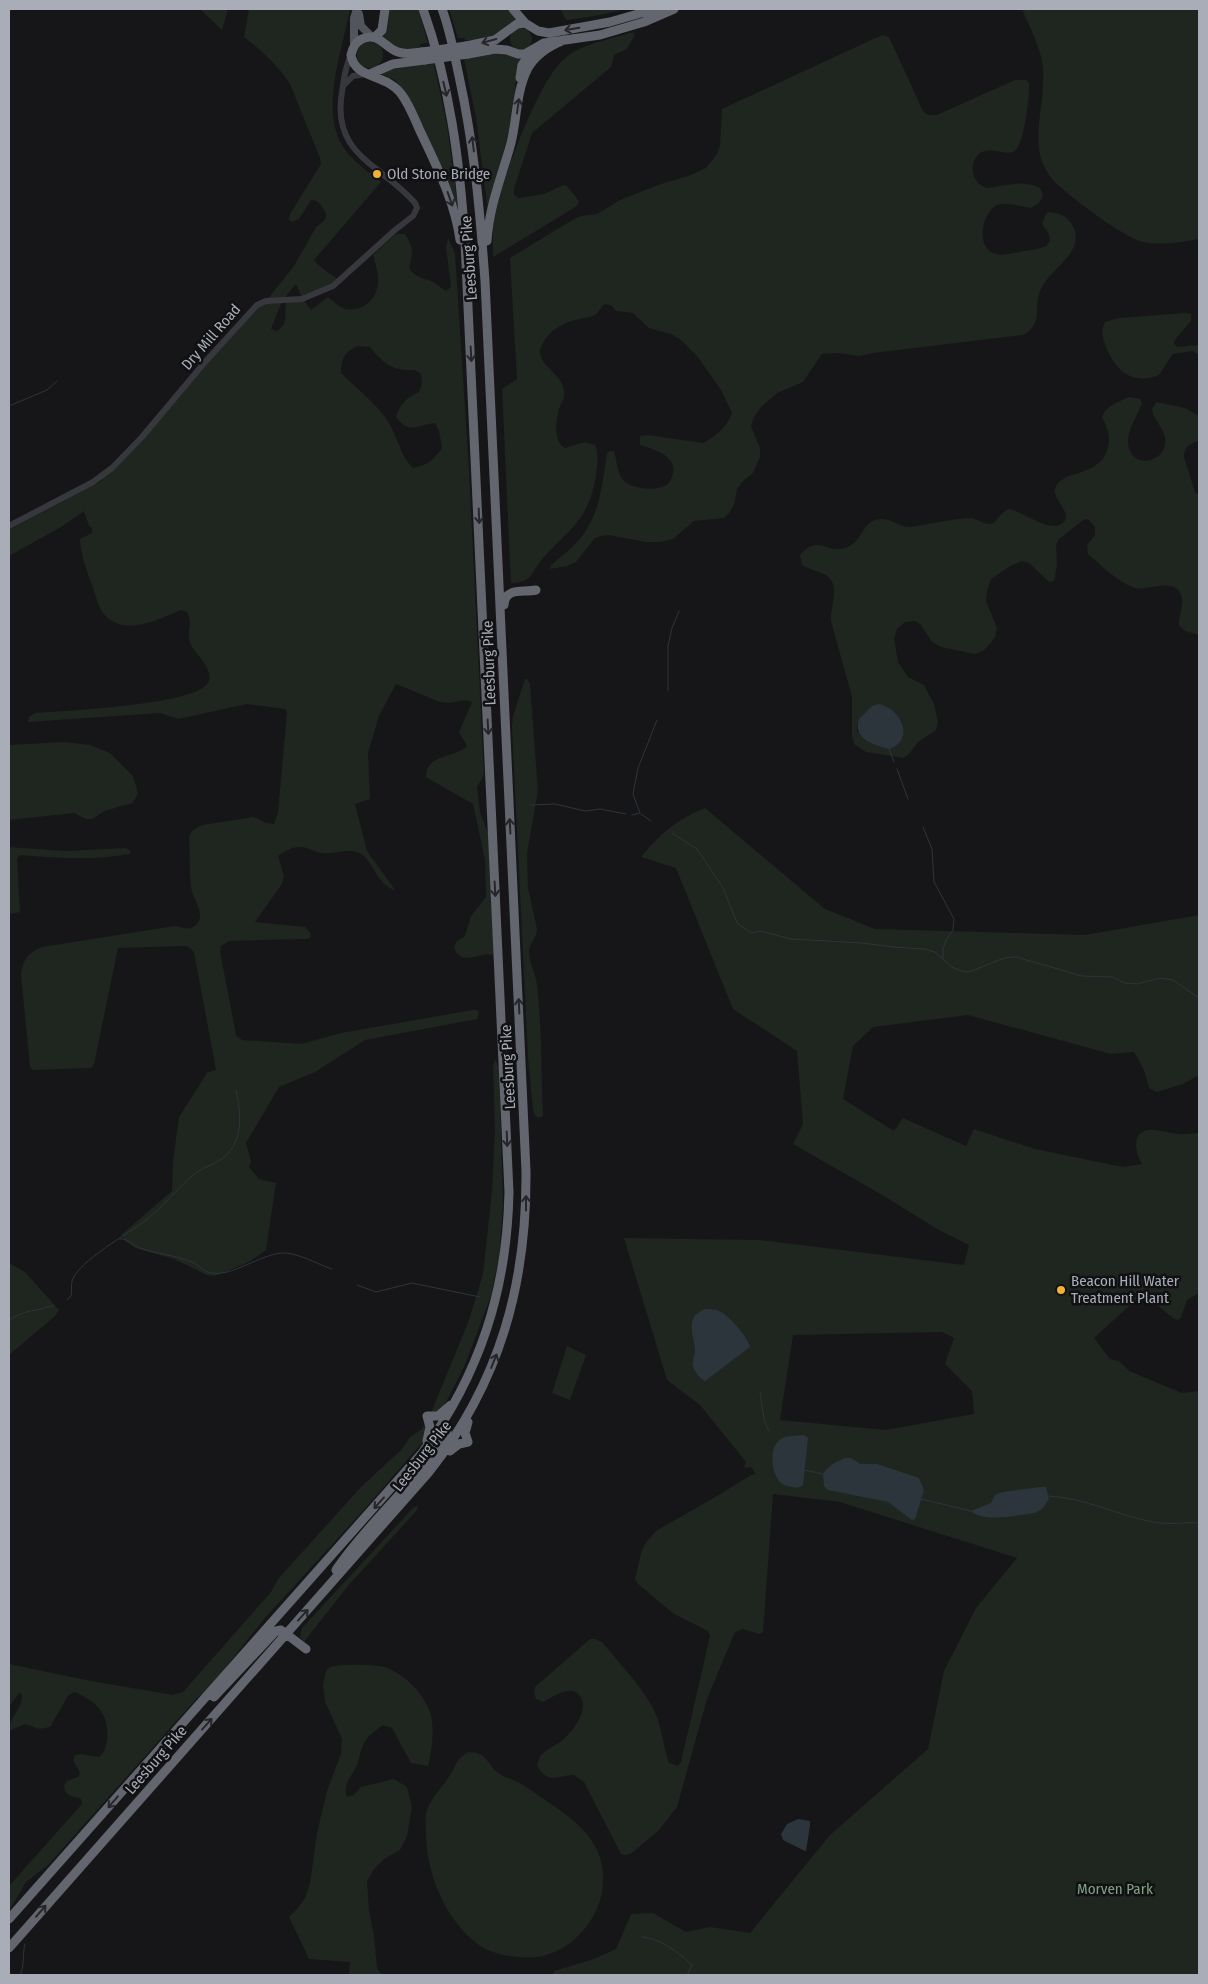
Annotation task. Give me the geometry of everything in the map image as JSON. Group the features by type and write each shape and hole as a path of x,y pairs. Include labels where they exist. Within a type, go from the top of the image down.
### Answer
{"highway":[{"path":"386,9 382,30 373,37 362,39 353,50 354,64 367,74 391,84 402,94 441,176 457,222 468,306"},
{"name":"Leesburg Pike","path":"9,1919 422,1453 443,1425 458,1398 485,1336 497,1295 505,1252 509,1192 468,306 459,165 446,94 423,9"},
{"name":"Leesburg Pike","path":"9,1948 436,1464 454,1440 474,1406 501,1346 512,1310 522,1255 527,1209 485,281 472,136 449,32 442,9"},
{"path":"513,9 525,23 534,29 549,33 674,9"},
{"path":"367,74 424,56 467,50 495,49 522,55 550,41 600,35 655,9"},
{"path":"467,50 495,40 517,24 525,23"},
{"path":"520,88 519,81 522,64 533,49 537,36 534,29"},
{"path":"508,30 506,40 511,52"},
{"path":"373,37 399,53 424,56"},
{"path":"485,281 489,215 511,144 520,88 534,60 544,50 564,40"},
{"path":"383,68 388,54 384,43"},
{"path":"503,653 504,602 506,596 511,592 536,590"},
{"path":"422,1453 430,1432 427,1416 434,1417 441,1414 458,1398"},
{"path":"436,1464 457,1445 468,1442 465,1433 474,1406"},
{"path":"319,1596 352,1547 440,1445 447,1432 443,1425"},
{"path":"157,1752 182,1730 274,1632 279,1630 306,1649"}],"main road":[{"path":"357,9 361,26 373,37"},
{"path":"353,50 354,18 357,9"}],"street":[{"name":"Dry Mill Road","path":"9,526 93,482 112,468 142,437 257,305 266,301 302,299 328,289 342,279 413,216 417,208 415,203 354,149 344,131 340,108 343,87 353,50"},
{"path":"343,87 353,76 367,74"}],"green space":[{"path":"200,9 228,9 222,30"},
{"path":"249,9 350,9 335,78 333,114 336,130 342,145 354,160 369,173 374,168 382,175 378,179 381,182 314,260 339,281 303,299 311,310 328,297 345,309 358,308 369,302 373,298 378,286 378,273 373,255 396,234 405,234 410,243 412,254 409,268 411,271 446,291 451,287 446,247 448,238 455,253 469,470 484,775 477,787 480,812 488,833 494,954 465,958 456,952 454,947 456,942 465,936 471,916 486,897 485,860 473,804 426,777 430,764 467,746 459,732 472,702 466,700 449,703 440,702 396,684 379,716 368,753 370,799 355,804 367,851 395,890 384,884 365,857 357,852 322,853 305,847 299,847 283,852 278,856 284,876 282,884 255,922 305,927 311,934 310,938 305,939 229,941 221,946 220,951 236,1035 242,1040 301,1044 341,1033 473,1010 477,1010 479,1013 477,1019 365,1040 315,1072 279,1087 246,1143 251,1161 249,1167 259,1179 276,1183 266,1250 249,1262 215,1276 207,1275 174,1259 135,1248 125,1241 121,1235 172,1191 173,1161 179,1117 207,1073 216,1070 194,952 187,946 118,948 94,1064 91,1068 33,1070 30,1067 21,975 27,957 42,947 175,926 190,928 195,926 200,915 191,887 189,836 193,830 202,825 254,817 266,823 274,824 278,813 287,712 285,709 247,704 178,719 160,713 28,722 29,717 35,713 129,705 183,696 201,689 209,681 210,676 209,671 189,640 190,620 187,612 181,610 151,622 130,626 111,620 103,613 97,601 82,552 80,539 92,533 92,528 89,526 84,511 61,527 9,556 9,530 103,480 100,476 112,468 240,323 266,301 294,266 316,227 325,220 326,214 322,207 318,202 311,200 299,219 292,222 289,220 290,214 321,164 320,158 290,84 269,58 244,37","holes":["296,284 302,298 286,301 283,325 277,331 271,329 282,301","358,346 370,347 379,358 395,368 415,370 421,374 422,383 419,392 404,402 399,408 396,417 405,426 414,428 435,423 439,431 442,448 426,464 413,468 404,456 385,417 341,373 345,356 350,350"]},
{"path":"388,9 418,9 428,43 420,44 421,47 403,49 380,36"},
{"path":"449,9 508,9 518,19 494,37 482,40 465,40 464,38 458,38"},
{"path":"561,9 627,9 567,20"},
{"path":"1022,9 1199,9 1199,239 1157,244 1134,239 1082,205 1050,177 1042,161 1038,139 1043,89 1042,61 1038,46"},
{"path":"521,28 529,31 532,39 529,47 521,50 513,47 510,39 513,31"},
{"path":"633,32 635,35 627,49 614,55 611,67 532,133 514,189 514,195 519,198 544,194 564,185 567,186 579,201 577,206 493,257 494,219 504,182 521,135 553,72 563,60 578,50"},
{"path":"882,35 889,37 923,111 928,115 937,115 1015,80 1026,80 1029,83 1026,120 1017,149 1009,153 987,151 979,154 974,163 973,174 978,183 987,188 1030,184 1040,188 1043,195 1039,203 1031,208 1001,204 995,206 990,211 986,218 983,235 987,249 993,253 999,255 1046,246 1050,241 1049,234 1042,224 1048,212 1064,216 1071,223 1075,233 1072,251 1044,283 1038,298 1037,316 1034,326 1023,335 859,356 838,353 822,354 803,382 777,393 761,407 754,417 751,426 760,448 760,457 753,473 737,489 734,504 724,518 694,521 673,539 661,542 646,542 609,535 601,536 595,538 576,562 567,566 550,569 551,565 578,541 596,511 607,453 614,451 620,475 628,484 644,488 661,488 669,483 673,469 672,464 664,455 640,445 640,436 647,435 703,443 720,431 732,413 721,390 697,356 681,340 671,334 649,328 633,313 616,311 612,306 605,304 595,315 563,324 554,330 543,343 540,350 541,356 562,384 564,391 556,430 561,445 565,448 585,442 595,445 597,455 593,490 589,502 578,521 544,557 531,575 524,581 511,583 502,389 517,379 510,258 574,219 597,214 620,200 706,168 717,154 720,145 722,109"},
{"path":"370,42 379,46 383,55 379,64 370,68 361,64 357,55 361,46"},
{"path":"493,51 522,59 517,74 509,130 488,211 476,118 464,59"},
{"path":"434,64 447,125 459,214 452,191 408,96 395,80 381,74 400,66"},
{"path":"1191,314 1191,321 1174,341 1174,344 1177,347 1199,345 1199,355 1192,351 1173,354 1159,375 1150,378 1134,377 1121,370 1115,364 1103,336 1105,322 1119,318"},
{"path":"1129,397 1140,399 1142,403 1131,428 1128,443 1130,452 1135,458 1142,460 1156,458 1165,447 1162,429 1152,409 1156,402 1185,408 1199,416 1199,441 1188,446 1184,457 1195,492 1199,496 1199,635 1185,631 1179,625 1182,599 1178,590 1167,586 1135,588 1116,578 1088,554 1087,545 1095,535 1095,527 1088,519 1083,520 1058,540 1056,545 1057,566 1054,581 1049,582 1029,563 1022,561 1010,566 991,579 986,601 997,628 995,637 983,651 975,654 941,647 932,642 920,624 915,621 905,622 897,629 894,638 898,662 908,677 924,685 934,704 938,722 936,730 918,742 904,758 866,752 855,745 852,737 852,697 831,621 834,595 833,583 824,574 802,565 800,555 806,549 817,545 838,549 850,546 858,539 870,522 880,519 908,527 967,518 991,524 1008,509 1047,525 1059,525 1066,518 1055,493 1058,483 1095,466 1101,461 1108,448 1109,439 1102,417 1110,407","holes":["859,719 902,724 902,739 890,749 857,732"]},
{"path":"525,679 530,684 538,791 527,853 528,888 537,929 529,953 537,984 540,1017 543,1116 539,1118 535,1116 533,1110 528,1057 512,727 513,716"},
{"path":"64,742 90,745 110,753 133,776 138,793 136,798 132,803 105,811 92,819 86,819 74,813 9,820 9,745"},
{"name":"Morven Park","path":"705,808 825,909 875,929 1085,935 1199,915 1199,1075 1183,1084 1157,1092 1149,1088 1144,1070 1134,1052 1111,1054 968,1015 873,1027 853,1046 843,1099 894,1131 903,1118 966,1146 974,1129 1035,1149 1123,1167 1142,1164 1136,1144 1139,1135 1143,1132 1158,1130 1179,1134 1199,1133 1199,1293 1187,1300 1179,1320 1174,1319 1151,1300 1145,1302 1139,1297 1094,1338 1110,1359 1119,1361 1129,1371 1182,1393 1199,1391 1199,1975 553,1975 554,1971 591,1960 616,1949 631,1914 653,1913 686,1932 710,1927 750,1933 830,1835 928,1749 944,1671 976,1608 1017,1558 840,1502 773,1494 763,1632 759,1634 743,1629 735,1632 707,1699 677,1807 659,1830 632,1853 621,1854 584,1782 574,1775 549,1777 541,1772 537,1766 541,1755 564,1739 572,1730 579,1719 583,1706 579,1695 571,1691 566,1691 543,1702 536,1699 535,1687 590,1639 602,1642 636,1683 654,1710 669,1763 678,1766 681,1762 710,1636 708,1631 674,1614 638,1584 635,1579 641,1553 645,1544 656,1531 751,1475 756,1474 751,1467 745,1468 746,1462 700,1405 667,1380 624,1238 759,1240 964,1265 969,1245 937,1229 793,1144 803,1124 797,1051 733,1009 676,868 641,857 670,828 686,817","holes":["942,1332 954,1338 945,1364 972,1391 974,1414 886,1430 780,1420 793,1335"]},
{"path":"9,847 65,851 126,848 131,851 129,854 88,858 20,855 17,858 20,912 9,914"},
{"path":"495,1059 499,1068 503,1205 499,1257 491,1296 464,1367 442,1410 431,1413 469,1320 483,1274 492,1191 495,1130 493,1067"},
{"path":"9,1263 25,1272 59,1310 55,1316 9,1355"},
{"path":"567,1346 586,1355 570,1400 552,1393"},
{"path":"425,1423 428,1435 422,1443 264,1619 207,1691 198,1697 48,1865 26,1882 9,1911 9,1886 82,1804 81,1799 66,1792 64,1785 67,1781 78,1777 80,1773 73,1760 75,1755 99,1757 106,1747 107,1731 104,1716 100,1710 89,1700 74,1692 68,1696 50,1727 39,1729 25,1724 9,1731 11,1721 22,1699 22,1694 19,1693 9,1707 9,1664 173,1695 183,1692 271,1592 278,1579 361,1487 402,1449 410,1437 422,1429"},
{"path":"417,1506 418,1509 347,1587 304,1642 300,1637 302,1628 413,1508"},
{"path":"341,1665 379,1666 398,1674 412,1684 423,1697 432,1719 431,1753 428,1766 411,1763 392,1728 383,1725 372,1734 362,1747 357,1765 346,1788 347,1797 354,1795 361,1787 394,1779 407,1787 412,1807 407,1836 400,1850 384,1859 374,1869 367,1881 377,1968 382,1975 349,1975 350,1962 309,1959 289,1917 305,1898 310,1883 317,1833 327,1791 341,1754 342,1739 325,1702 323,1685 326,1671 330,1667"},
{"path":"468,1752 480,1754 500,1774 520,1783 573,1820 592,1840 598,1852 602,1865 603,1880 601,1897 596,1912 571,1943 553,1953 524,1958 495,1953 486,1949 459,1926 441,1898 430,1867 427,1851 426,1813 433,1799 451,1774 457,1761"}],"shaded area":[{"path":"878,704 886,706 893,711 902,724 902,738 898,744 890,749 871,743 859,732 859,719 872,706"},
{"path":"705,1309 717,1310 725,1315 742,1333 750,1347 705,1381 698,1375 693,1366 695,1350 692,1323 695,1316"},
{"path":"804,1435 808,1438 803,1485 797,1488 785,1485 778,1479 773,1467 774,1448 783,1438"},
{"path":"845,1458 851,1458 860,1464 877,1464 919,1478 924,1490 915,1519 912,1520 888,1502 828,1490 824,1486 823,1474 833,1464"},
{"path":"1046,1487 1049,1499 1042,1509 1035,1513 984,1517 971,1511 991,1503 995,1495 1003,1492"},
{"path":"798,1819 810,1821 806,1851 783,1840 781,1834 787,1824"}],"waterway":[{"path":"9,406 47,390 57,381"},
{"path":"668,691 668,646 672,628 679,611"},
{"path":"632,815 640,813 633,794 638,768 657,720"},
{"path":"889,749 894,762"},
{"path":"897,769 908,799"},
{"path":"530,805 555,804 585,811 600,809 626,814"},
{"path":"641,814 651,821"},
{"path":"923,827 932,849 934,882 954,919 953,930 946,940 943,949 943,959"},
{"path":"672,833 697,849 723,888 737,923 751,933 760,931 791,939 925,949 935,952 952,967 969,972 1004,958 1016,957 1082,976 1112,977 1125,983 1137,984 1160,978 1173,980 1199,998"},
{"path":"67,1300 71,1296 72,1281 76,1273 84,1265 152,1215 193,1175 223,1158 230,1151 238,1136 240,1117 236,1090"},
{"path":"120,1239 140,1248 192,1262 211,1273 227,1272 281,1253 300,1256 332,1269"},
{"path":"357,1285 376,1292 412,1283 480,1297"},
{"path":"9,1321 19,1314 54,1305"},
{"path":"760,1392 764,1420 769,1431"},
{"path":"804,1470 823,1474"},
{"path":"1049,1496 1088,1503 1153,1522 1199,1523"},
{"path":"921,1499 971,1511"},
{"path":"642,1937 662,1943 687,1960 692,1965 687,1975"},
{"path":"20,1975 25,1944"}],"place":[{"name":"Old Stone Bridge","path":"377,174"},
{"name":"Beacon Hill Water Treatment Plant","path":"1061,1290"}]}
